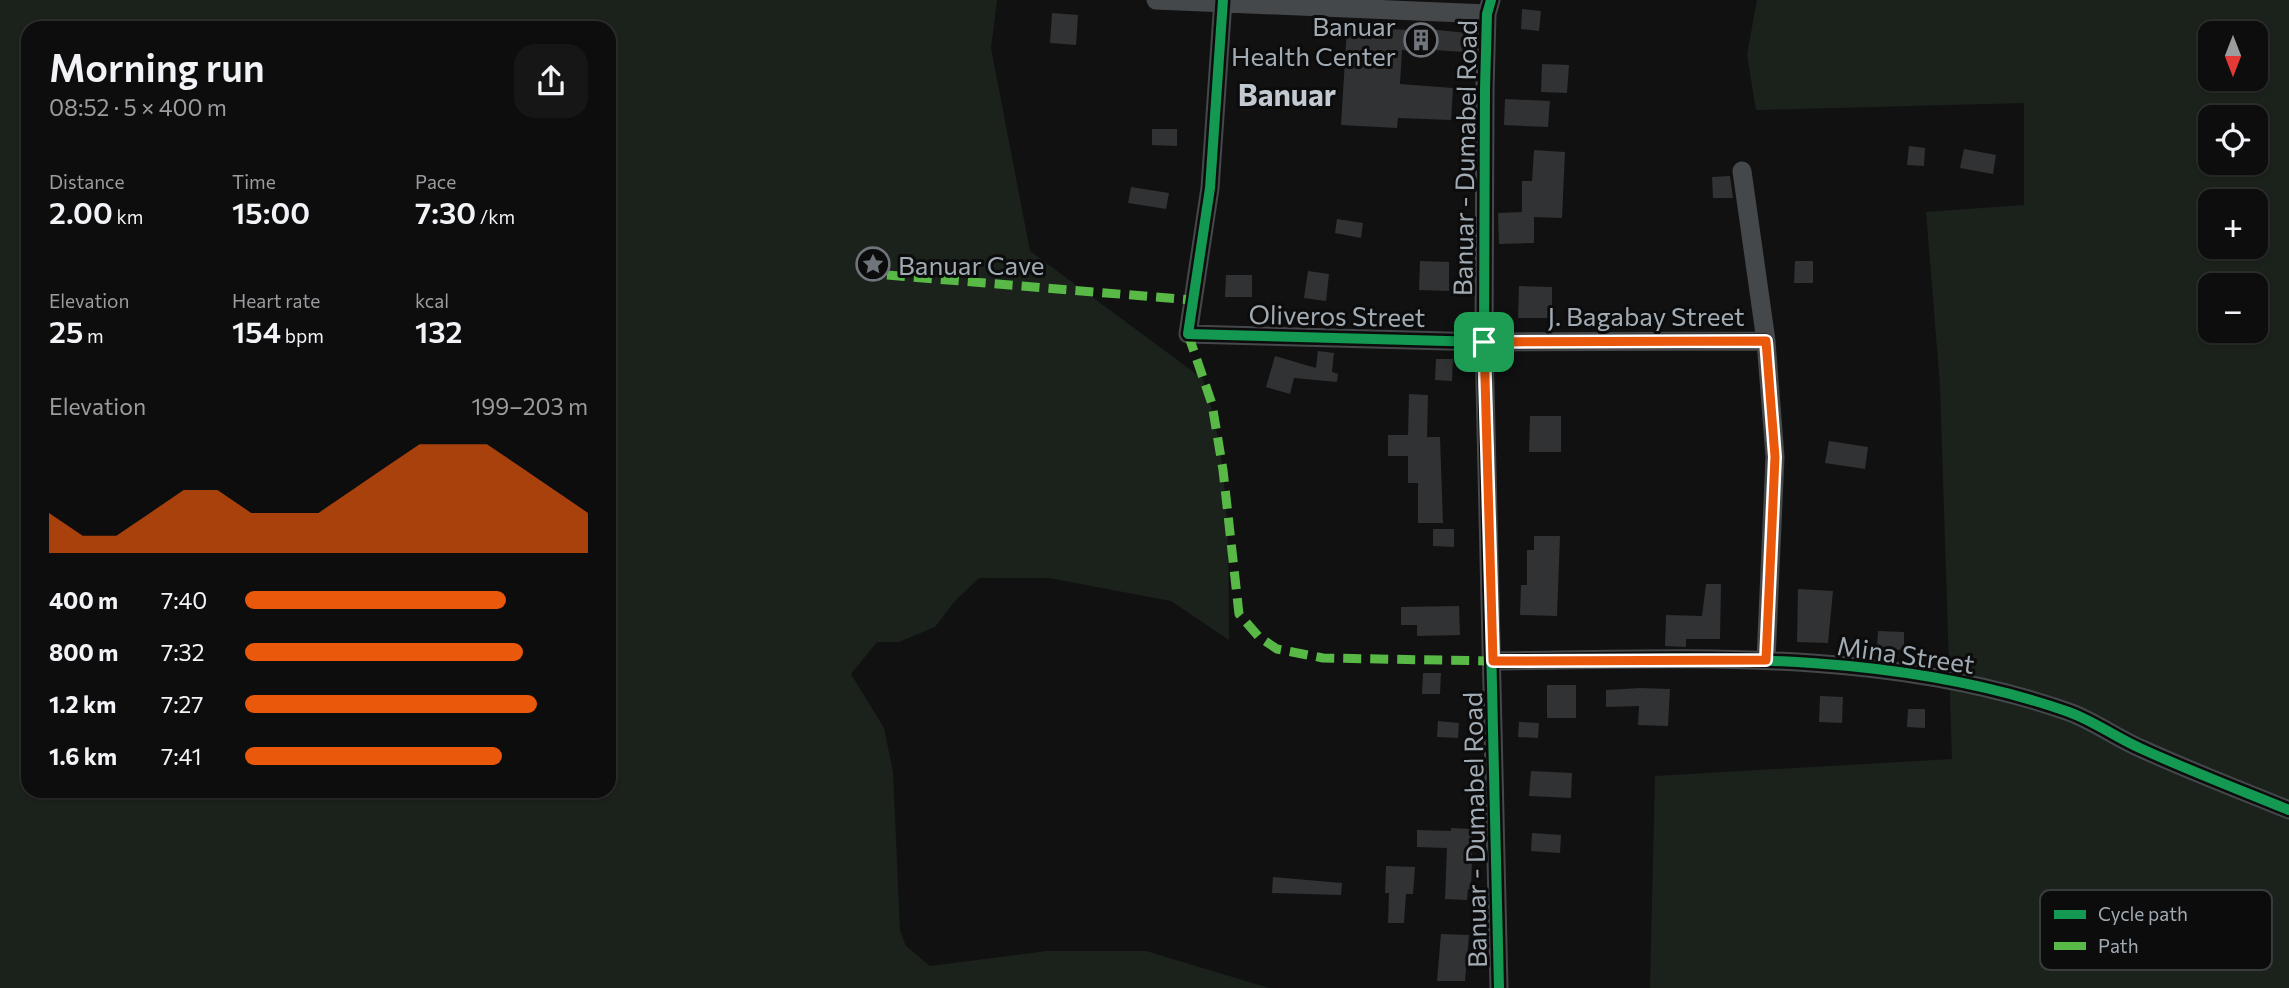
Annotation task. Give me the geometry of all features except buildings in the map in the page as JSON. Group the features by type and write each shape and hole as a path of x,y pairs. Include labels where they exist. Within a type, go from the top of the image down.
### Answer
{"street":[{"path":"1156,0 1489,7"},
{"name":"Oliveros Street","path":"1223,2 1210,188 1188,334 1484,342"},
{"name":"Banuar - Dumabel Road","path":"1489,7 1484,342 1499,988"},
{"path":"1742,171 1766,341 1775,457 1766,660"},
{"name":"J. Bagabay Street","path":"1484,342 1766,341"},
{"name":"Mina Street","path":"1493,661 1766,660 1915,673 1995,690 2069,712 2139,748 2289,810"}],"shaded area":[{"path":"0,0 997,0 991,48 1030,251 1203,379 1219,443 1223,475 1228,541 1229,640 1171,601 1049,578 979,578 955,601 935,627 899,642 877,642 851,674 884,728 893,772 900,931 906,946 930,966 1047,951 1146,951 1269,988 0,988"},
{"path":"1757,0 2289,0 2289,988 1650,988 1655,776 1952,759 1940,385 1926,212 2024,205 2024,103 1756,110 1747,55"}],"marked path":[{"path":"887,275 1192,300"},
{"path":"1188,334 1212,404 1223,470 1239,614 1259,637 1277,649 1323,658 1493,661"}],"cycle path":[{"path":"1223,0 1210,188 1188,334 1484,342 1766,341"},
{"path":"1491,0 1487,14 1485,89 1484,342 1499,988"},
{"path":"1493,661 1782,661 1926,676 1996,690 2066,711 2132,745 2289,810"}],"place":[{"name":"Banuar Health Center","path":"1421,40"},
{"name":"Banuar Cave","path":"873,264"}],"district":[{"name":"Banuar","path":"1287,93"}],"route":[{"path":"1766,341 1775,457 1766,660 1493,661 1484,342 1766,341"}]}
